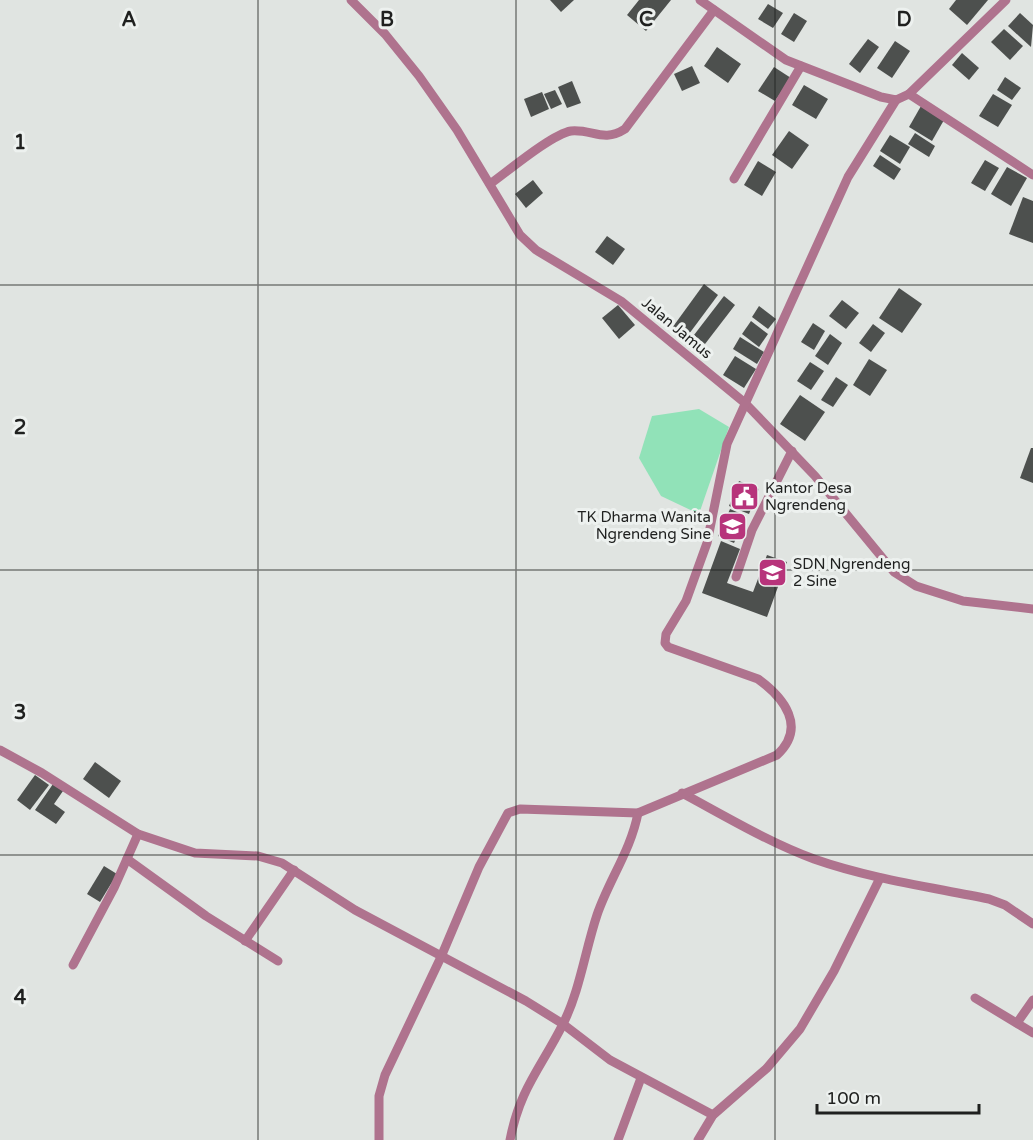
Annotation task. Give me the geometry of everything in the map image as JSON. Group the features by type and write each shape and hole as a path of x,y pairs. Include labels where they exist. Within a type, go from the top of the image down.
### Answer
{"street":[{"name":"Jalan Jamus","path":"351,0 385,34 419,76 457,130 490,184 506,217 519,235 536,250 621,301 745,403 792,451 894,572 916,586 963,602 1033,609"},
{"path":"700,0 775,54 881,97 896,100"},
{"path":"379,1140 379,1096 385,1075 441,957 483,859 510,812 520,809 638,813 777,755 785,747 790,736 789,715 782,700 763,683 679,652 665,643 666,634 681,611 699,568 707,543 727,444 848,177 896,100 909,94 1006,0"},
{"path":"490,184 557,136 570,131 614,136 624,129 714,10"},
{"path":"734,179 801,66"},
{"path":"909,94 1033,175"},
{"path":"736,577 752,530 792,451"},
{"path":"0,750 42,773 138,834 195,853 271,858 294,870 355,910 526,1001 563,1024 588,1045 641,1078 713,1116"},
{"path":"682,793 792,850 880,878 989,899 1005,905 1033,924"},
{"path":"510,1140 515,1116 525,1091 563,1024 581,976 597,915 628,849 638,813"},
{"path":"73,965 138,834"},
{"path":"127,859 245,941 278,961"},
{"path":"245,941 294,870"},
{"path":"698,1140 713,1116 767,1068 800,1029 834,971 880,878"},
{"path":"975,998 1033,1033"},
{"path":"1017,1023 1033,1000"},
{"path":"618,1140 641,1078"}],"green space":[{"path":"699,409 729,427 699,514 661,496 639,458 652,416"}],"building":[{"path":"550,0 574,0 561,12"},
{"path":"639,0 671,0 646,31 627,15"},
{"path":"956,0 988,0 967,25 949,9"},
{"path":"768,4 783,13 773,28 758,19"},
{"path":"794,13 807,21 794,42 781,34"},
{"path":"1020,13 1033,25 1031,47 1008,26"},
{"path":"1004,29 1023,46 1010,60 991,42"},
{"path":"868,39 879,47 860,73 849,64"},
{"path":"895,41 910,51 892,78 877,68"},
{"path":"717,47 741,64 728,83 704,66"},
{"path":"962,53 979,68 969,80 952,65"},
{"path":"692,66 700,83 682,91 674,74"},
{"path":"774,67 791,78 775,101 758,91"},
{"path":"1005,77 1021,88 1012,100 997,90"},
{"path":"572,81 581,103 567,108 558,87"},
{"path":"804,85 828,99 816,119 792,105"},
{"path":"555,90 562,104 551,109 544,94"},
{"path":"542,92 549,109 531,117 524,99"},
{"path":"993,94 1012,105 998,127 979,116"},
{"path":"921,106 944,120 932,141 909,127"},
{"path":"789,131 809,145 792,169 772,155"},
{"path":"915,133 935,146 929,157 908,144"},
{"path":"890,135 910,147 900,164 880,151"},
{"path":"880,155 901,169 894,180 873,166"},
{"path":"985,160 999,168 985,191 971,183"},
{"path":"758,161 776,172 762,196 744,185"},
{"path":"1007,167 1027,178 1011,206 991,194"},
{"path":"533,180 543,193 526,208 515,194"},
{"path":"1023,197 1033,201 1033,243 1009,234"},
{"path":"607,236 625,249 613,265 595,252"},
{"path":"704,284 718,295 686,338 672,328"},
{"path":"899,288 922,304 902,333 879,318"},
{"path":"724,296 735,305 705,344 694,335"},
{"path":"842,300 859,313 846,329 829,316"},
{"path":"618,305 635,325 619,339 602,318"},
{"path":"759,306 776,319 768,329 752,317"},
{"path":"751,321 768,334 759,347 742,334"},
{"path":"813,323 825,331 814,350 801,342"},
{"path":"873,324 885,333 871,352 859,343"},
{"path":"830,334 842,343 828,365 815,356"},
{"path":"740,337 764,352 757,364 733,349"},
{"path":"735,356 756,369 744,388 723,375"},
{"path":"869,359 887,370 870,396 853,385"},
{"path":"810,362 824,371 811,390 797,381"},
{"path":"836,377 848,385 833,407 821,400"},
{"path":"800,395 825,412 805,441 780,424"},
{"path":"1031,448 1033,448 1033,483 1020,478"},
{"name":"Kantor Desa Ngrendeng","path":"739,481 759,489 749,514 729,506"},
{"name":"TK Dharma Wanita Ngrendeng Sine","path":"730,509 746,516 734,543 718,536"},
{"name":"SDN Ngrendeng 2 Sine","path":"721,541 740,549 727,583 753,592 767,555 787,562 767,617 702,593"},
{"path":"95,762 121,781 109,798 83,779"},
{"path":"35,775 49,785 30,810 17,800"},
{"path":"53,784 63,791 54,804 65,812 56,824 35,810"},
{"path":"104,866 117,874 100,902 87,894"}],"place":[{"name":"Kantor Desa Ngrendeng","path":"744,497"},
{"name":"TK Dharma Wanita Ngrendeng Sine","path":"732,526"},
{"name":"SDN Ngrendeng 2 Sine","path":"772,573"}]}
